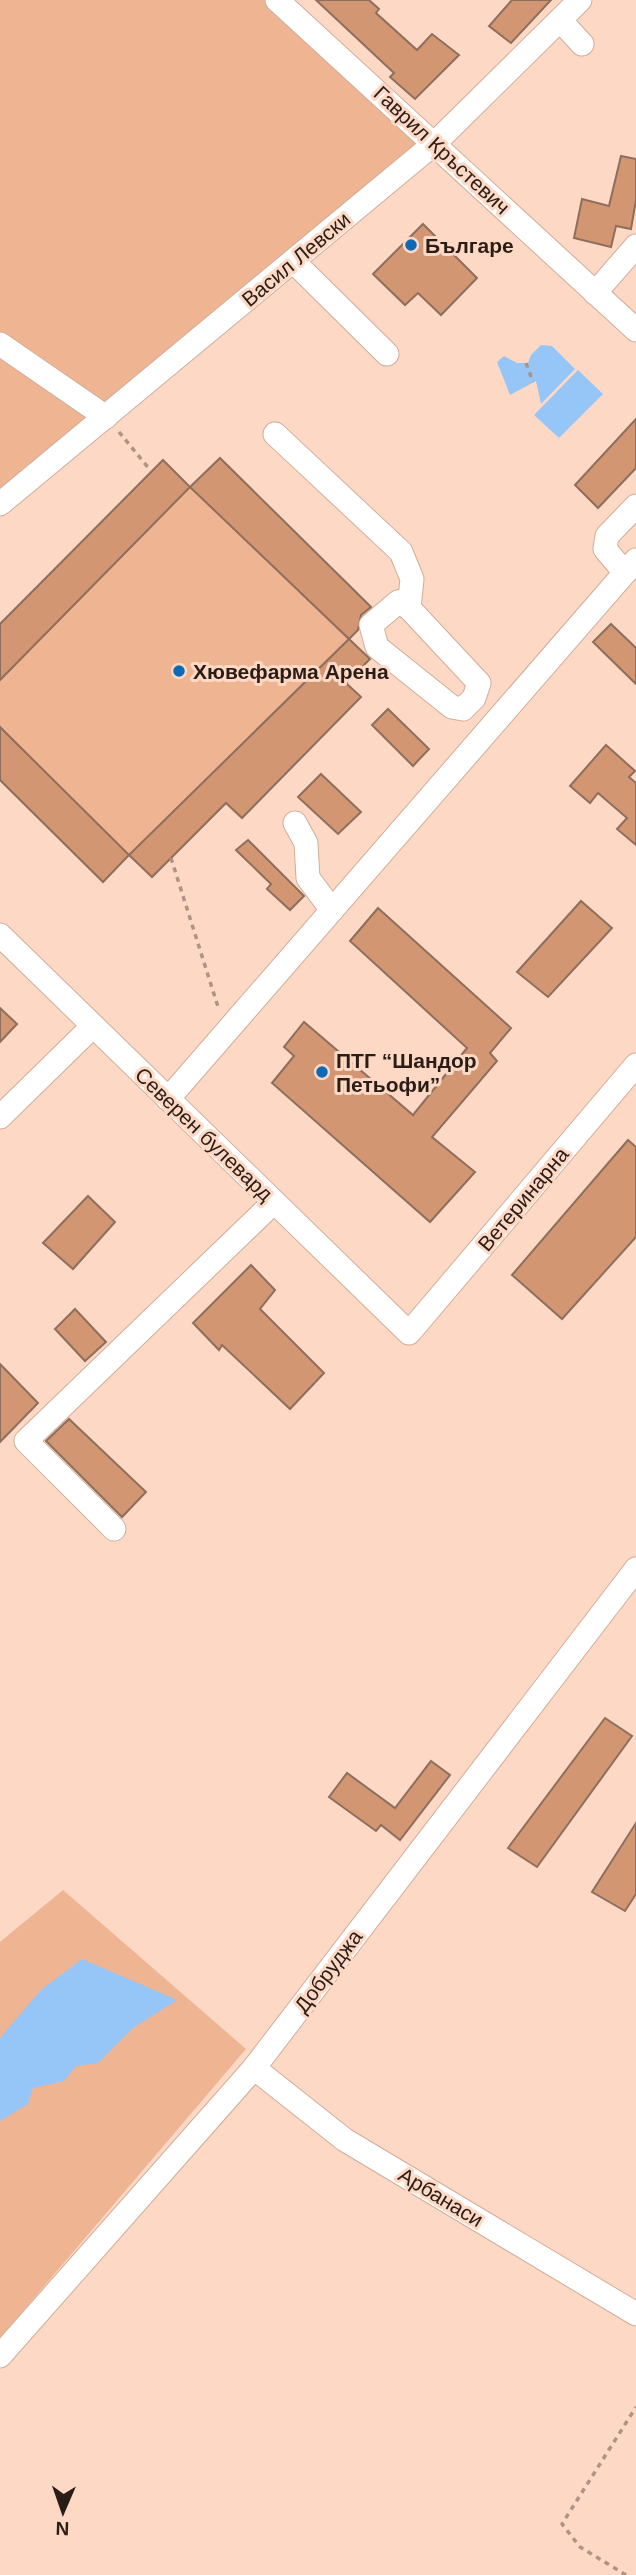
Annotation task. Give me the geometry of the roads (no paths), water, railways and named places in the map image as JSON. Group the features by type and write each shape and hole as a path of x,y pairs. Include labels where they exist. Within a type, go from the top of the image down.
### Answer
{"street":[{"name":"Гаврил Кръстевич","path":"277,0 636,330"},
{"name":"Васил Левски","path":"0,504 435,143 570,7"},
{"path":"570,7 582,44"},
{"path":"595,292 636,246"},
{"path":"293,261 387,354"},
{"path":"0,344 106,417"},
{"path":"275,433 401,552 412,579 409,608"},
{"path":"169,1099 630,566 605,549 607,536 636,506"},
{"path":"398,602 409,608 479,684 474,698 463,709 452,707 377,647 371,625 398,602"},
{"path":"474,698 500,716"},
{"path":"295,823 306,843 308,878 332,910"},
{"name":"Северен булевард","path":"0,935 409,1333"},
{"path":"0,1117 93,1026"},
{"name":"Ветеринарна","path":"409,1333 636,1065"},
{"path":"114,1529 26,1441 274,1202"},
{"name":"Добруджа","path":"0,2356 254,2068 636,1569"},
{"name":"Арбанаси","path":"254,2068 345,2140 636,2314"}],"water":[{"path":"541,345 552,346 575,369 541,404 536,381 510,395 497,362 504,356 517,363 528,363 531,355"},
{"path":"578,370 603,394 559,438 534,415"},
{"path":"82,1959 177,2000 133,2028 98,2063 76,2066 64,2081 33,2088 28,2104 0,2121 0,2038 41,1990"}],"place":[{"name":"Българе","path":"411,245"},
{"name":"Хювефарма Арена","path":"179,671"},
{"name":"ПТГ “Шандор Петьофи”","path":"322,1072"}]}
